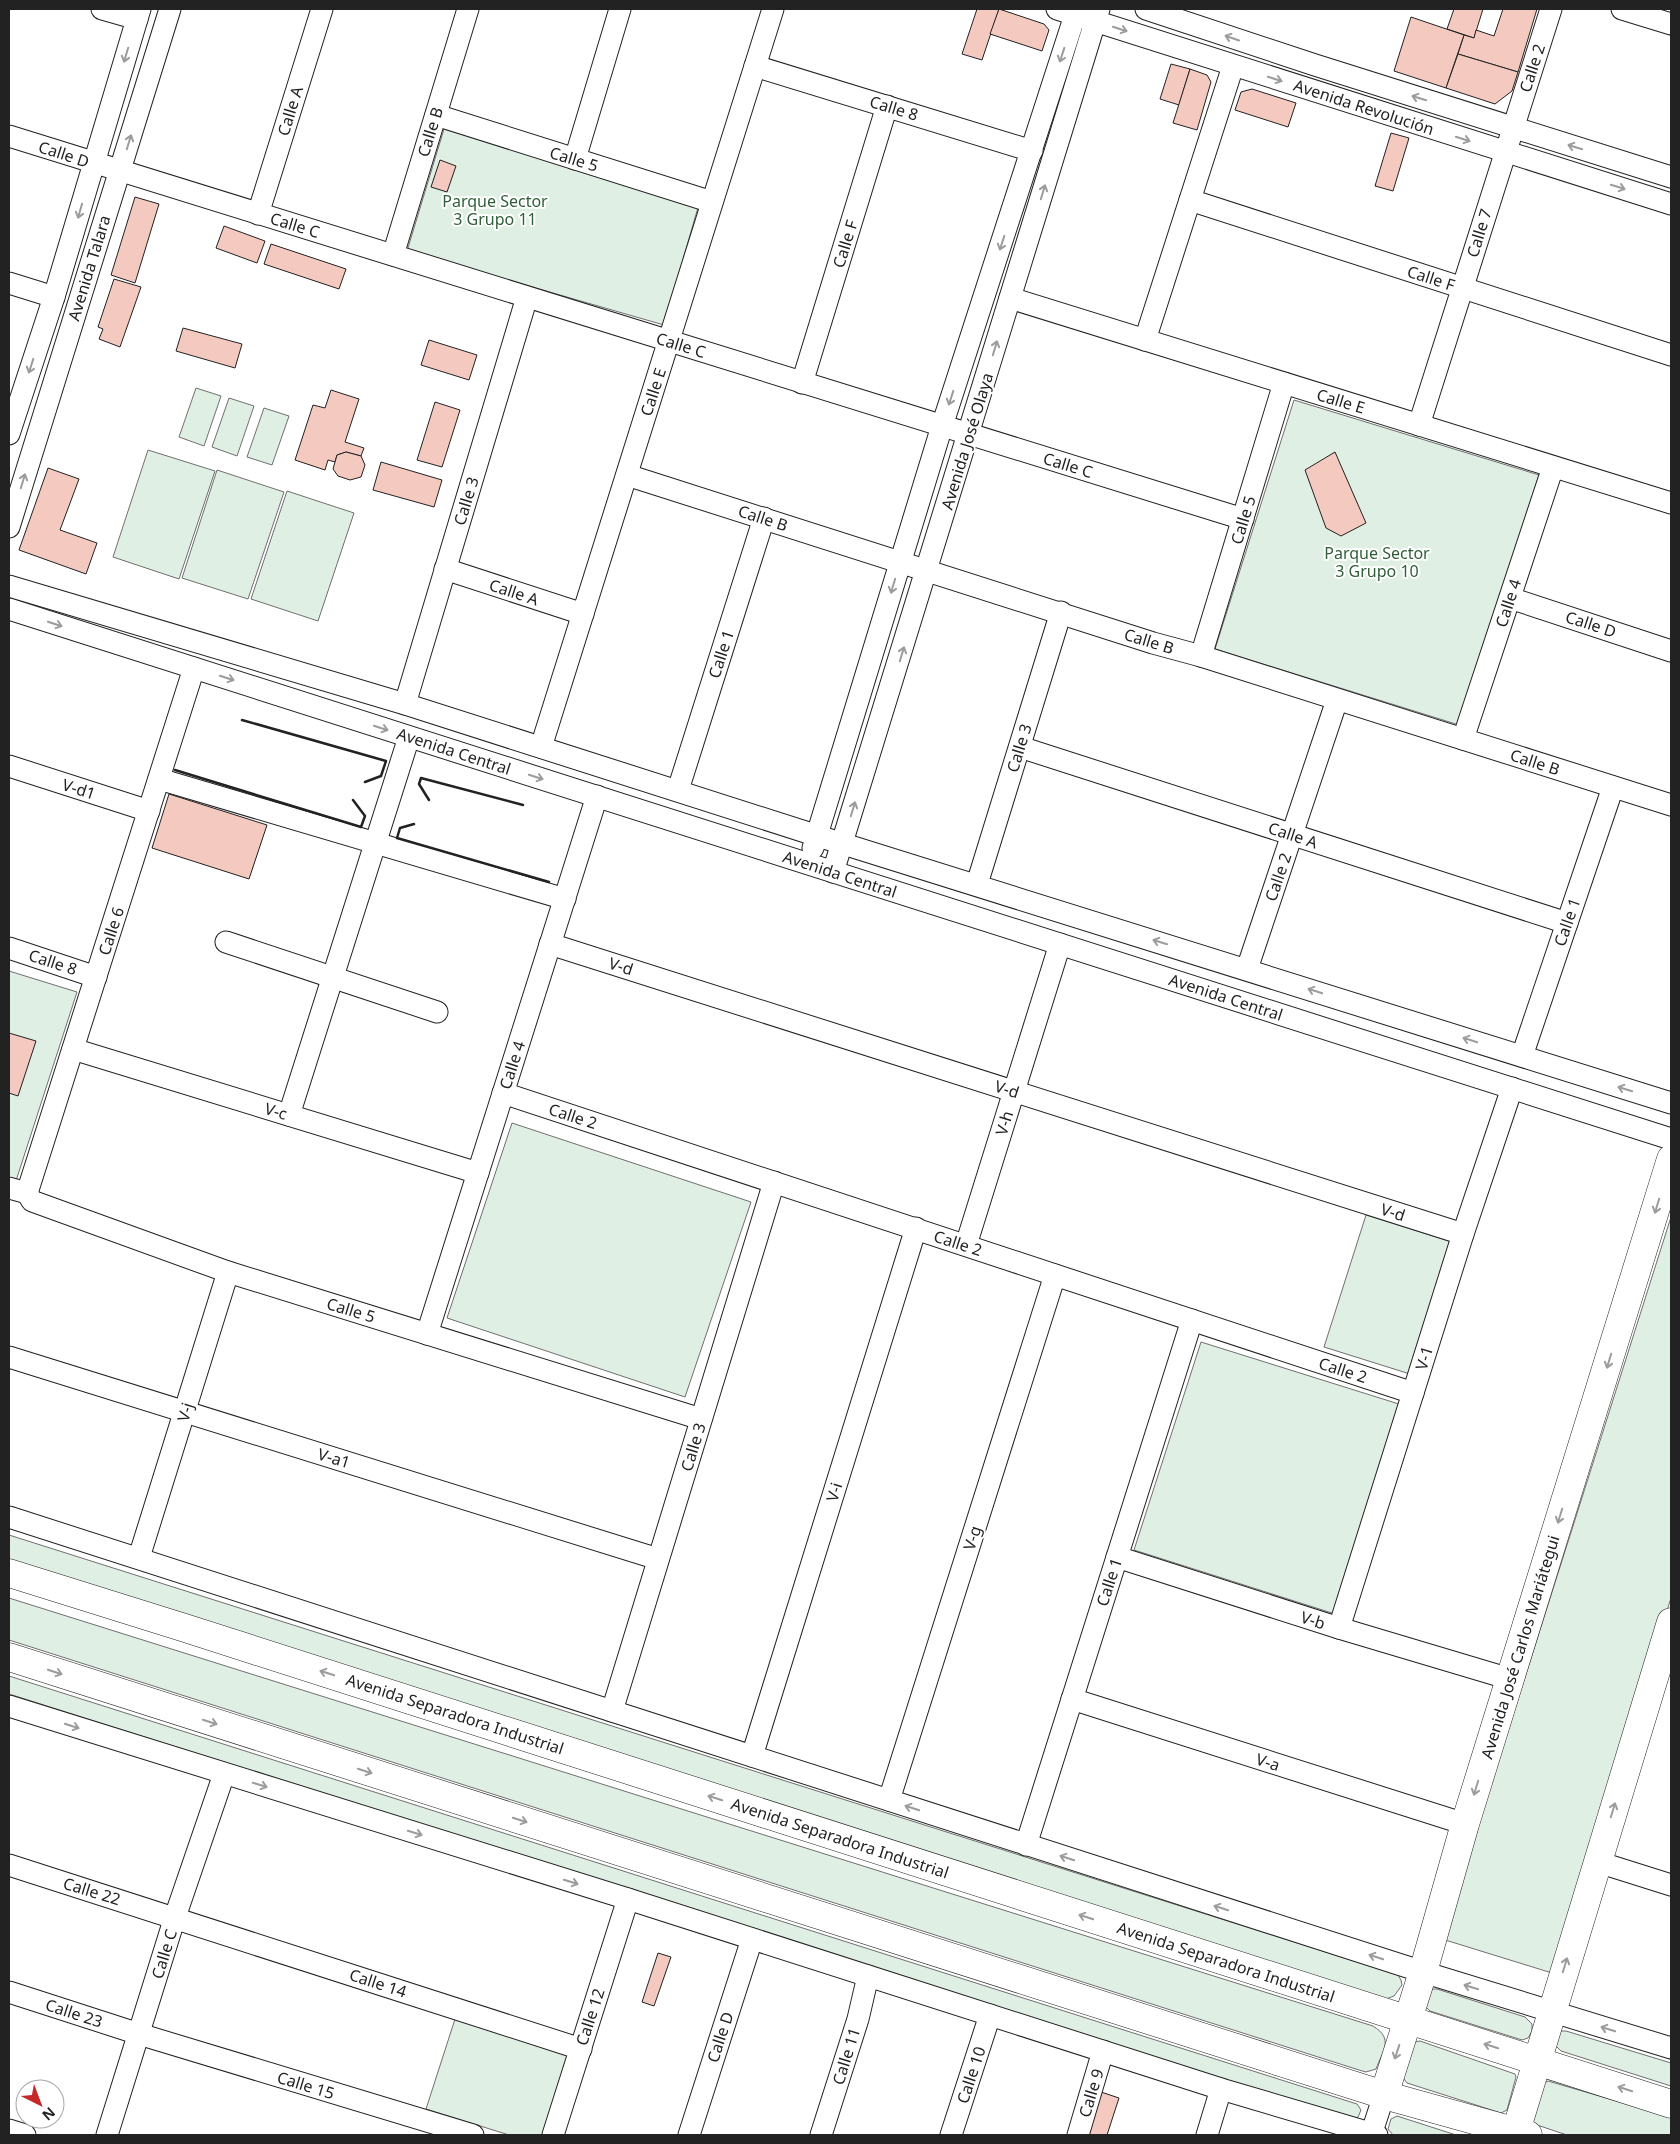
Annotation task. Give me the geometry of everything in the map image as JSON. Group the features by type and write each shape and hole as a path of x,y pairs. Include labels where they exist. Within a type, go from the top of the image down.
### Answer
{"main road":[{"name":"Avenida José Carlos Mariátegui","path":"1384,2096 1465,1824 1671,1159"},
{"name":"Avenida Separadora Industrial","path":"9,1573 1671,2104"},
{"path":"9,1657 1384,2096 1519,2134 1551,2012 1671,1622"}],"street":[{"path":"102,9 139,14"},
{"name":"Avenida Talara","path":"9,528 170,9"},
{"name":"Calle A","path":"258,214 322,9"},
{"name":"Calle B","path":"393,256 468,9"},
{"path":"575,159 620,9"},
{"name":"Calle E","path":"541,747 773,9"},
{"name":"Avenida Revolución","path":"1146,9 1315,65 1671,177"},
{"name":"Calle 2","path":"1512,128 1551,9"},
{"path":"1622,9 1671,24"},
{"name":"Avenida Revolución","path":"1070,11 1097,15 1233,66 1671,204"},
{"name":"Avenida José Olaya","path":"808,864 942,426 1032,151 1070,11"},
{"name":"Avenida Talara","path":"9,434 54,298 139,14"},
{"name":"Avenida José Olaya","path":"833,872 928,570 1097,15"},
{"name":"Calle 8","path":"755,66 1032,151"},
{"path":"1145,340 1233,66"},
{"name":"Calle F","path":"802,382 887,106"},
{"name":"Calle 5","path":"436,115 712,202"},
{"name":"Calle 7","path":"1419,425 1512,128"},
{"name":"Calle D","path":"9,136 120,171"},
{"name":"Calle C","path":"120,171 1243,519"},
{"name":"Calle F","path":"1190,200 1671,355"},
{"path":"9,283 54,298"},
{"name":"Calle 3","path":"405,704 527,297"},
{"name":"Calle E","path":"1010,298 1671,503"},
{"name":"Calle 5","path":"1201,656 1284,383"},
{"name":"Calle 4","path":"1463,739 1553,467"},
{"name":"Calle B","path":"627,475 1061,612 1153,643 1201,656 1671,805"},
{"name":"Calle 1","path":"678,790 764,518"},
{"name":"Calle A","path":"445,569 583,614"},
{"name":"Avenida Central","path":"9,586 405,704 843,844 977,884 1671,1103"},
{"name":"Calle D","path":"1510,598 1671,651"},
{"name":"Avenida Central","path":"9,609 1671,1139"},
{"name":"Calle 3","path":"977,884 1061,612"},
{"name":"Calle 6","path":"18,1190 73,1049 194,668"},
{"name":"Calle 2","path":"1247,969 1337,700"},
{"path":"289,1115 409,737"},
{"name":"Calle A","path":"1020,746 1567,923"},
{"name":"V-d1","path":"9,766 149,811"},
{"path":"159,779 565,899"},
{"name":"Calle 1","path":"1522,1056 1612,787"},
{"name":"Calle 4","path":"427,1334 597,796"},
{"path":"226,942 437,1012"},
{"name":"V-d","path":"550,944 1463,1234"},
{"name":"V-h","path":"966,1245 1060,944"},
{"name":"Calle 8","path":"9,948 96,977"},
{"name":"V-c","path":"73,1049 478,1173"},
{"name":"V-1","path":"1339,1628 1463,1234 1512,1088"},
{"name":"Calle 2","path":"503,1092 1413,1393"},
{"name":"Calle 3","path":"612,1712 774,1182"},
{"name":"Calle 5","path":"18,1190 32,1201 228,1272 701,1419"},
{"name":"V-i","path":"752,1756 916,1228"},
{"name":"V-j","path":"141,1551 228,1272"},
{"name":"V-g","path":"889,1800 1055,1275"},
{"name":"Calle 1","path":"1026,1845 1192,1320"},
{"name":"V-a1","path":"9,1357 658,1559"},
{"path":"9,1517 1422,1972 1671,2048"},
{"name":"V-b","path":"1117,1557 1339,1628 1510,1679"},
{"name":"V-a","path":"1072,1699 1465,1824"},
{"path":"9,1706 628,1899 1221,2089 1373,2135"},
{"name":"Calle C","path":"107,2135 175,1917 224,1774"},
{"path":"1598,1862 1671,1885"},
{"name":"Calle 22","path":"9,1865 175,1917"},
{"name":"Calle 12","path":"553,2135 628,1899"},
{"name":"Calle 14","path":"175,1917 581,2048"},
{"name":"Calle D","path":"689,2135 752,1939"},
{"name":"Calle 11","path":"821,2135 858,2018 868,1976"},
{"name":"Calle 23","path":"9,1992 139,2034"},
{"name":"Calle 10","path":"951,2135 990,2015"},
{"name":"Calle 15","path":"139,2034 473,2135"},
{"name":"Calle 9","path":"1078,2135 1103,2051"},
{"path":"1206,2135 1221,2089"},
{"name":"Avenida José Carlos Mariátegui","path":"1373,2135 1384,2096"},
{"path":"9,2130 25,2135"}],"green space":[{"name":"Parque Sector 3 Grupo 11","path":"444,129 699,204 664,325 407,251"},
{"path":"196,388 221,396 204,446 179,437"},
{"path":"229,398 254,406 237,456 212,447"},
{"name":"Parque Sector 3 Grupo 10","path":"1294,400 1539,475 1459,725 1215,649"},
{"path":"264,408 289,416 272,465 247,457"},
{"path":"148,450 215,471 179,579 113,557"},
{"path":"217,470 284,492 248,599 182,578"},
{"path":"287,491 354,513 318,621 251,599"},
{"path":"9,971 77,992 14,1187 9,1185"},
{"path":"512,1123 751,1202 685,1397 447,1318"},
{"path":"1366,1215 1452,1242 1410,1374 1324,1347"},
{"path":"1671,1217 1671,1598 1552,1973 1442,1939"},
{"path":"1201,1342 1402,1405 1335,1614 1134,1550"},
{"path":"9,1535 1398,1975 1402,1985 1394,1996 1386,1999 9,1566"},
{"path":"9,1598 1373,2026 1385,2040 1384,2050 1376,2069 1366,2072 1359,2070 9,1640"},
{"path":"9,1676 1357,2104 1361,2110 1358,2117 1353,2120 9,1694"},
{"path":"1431,1989 1437,1989 1525,2017 1532,2024 1532,2031 1528,2038 1522,2040 1430,2011 1425,2006"},
{"path":"456,2016 570,2052 543,2135 509,2135 426,2109"},
{"path":"1561,2031 1671,2063 1671,2086 1561,2051 1555,2045 1558,2034"},
{"path":"1420,2041 1515,2074 1516,2077 1507,2110 1501,2113 1407,2083 1401,2075 1414,2042"},
{"path":"1548,2081 1671,2117 1671,2135 1567,2135 1534,2124 1530,2115 1544,2083"},
{"path":"1397,2116 1456,2135 1393,2135 1388,2129 1391,2119"}],"building":[{"path":"977,9 999,9 982,60 962,54"},
{"path":"999,9 1044,24 1049,30 1042,51 990,34"},
{"path":"1454,9 1483,9 1474,38 1447,29"},
{"path":"1503,9 1537,9 1518,72 1458,54 1464,35 1474,38 1476,30 1494,36"},
{"path":"1411,17 1464,35 1446,88 1394,71"},
{"path":"1458,54 1518,72 1512,91 1495,104 1446,88"},
{"path":"1171,64 1190,69 1179,105 1160,99"},
{"path":"1190,69 1207,75 1211,82 1197,130 1173,123"},
{"path":"1252,89 1296,103 1288,127 1235,110 1241,92"},
{"path":"1391,133 1409,138 1393,191 1375,186"},
{"path":"440,160 456,166 447,192 431,187"},
{"path":"135,197 159,204 135,283 111,275"},
{"path":"224,226 265,241 257,263 216,248"},
{"path":"271,244 346,269 339,289 264,264"},
{"path":"114,279 141,287 120,347 99,339 103,329 98,327"},
{"path":"183,328 242,344 235,368 176,351"},
{"path":"429,340 477,355 469,380 421,365"},
{"path":"331,390 359,399 345,442 364,448 361,456 346,452 337,455 335,462 328,460 325,470 295,460 313,405 325,408"},
{"path":"435,402 460,410 442,467 417,460"},
{"path":"346,452 361,456 365,465 361,477 350,480 338,476 333,469 337,455"},
{"path":"1335,452 1366,523 1341,536 1326,528 1305,470"},
{"path":"381,462 442,480 434,507 373,490"},
{"path":"48,468 79,479 60,530 97,543 86,574 19,550"},
{"path":"169,794 267,825 249,879 152,848"},
{"path":"9,1033 36,1041 18,1096 9,1093"},
{"path":"658,1953 671,1957 654,2006 642,2002"},
{"path":"1101,2092 1119,2098 1107,2135 1088,2135"}],"wall":[{"path":"242,720 386,761 381,776 365,782"},
{"path":"175,770 361,827 365,816 353,800"},
{"path":"429,800 419,784 421,778 523,805"},
{"path":"414,824 400,828 397,838 549,882"}]}
